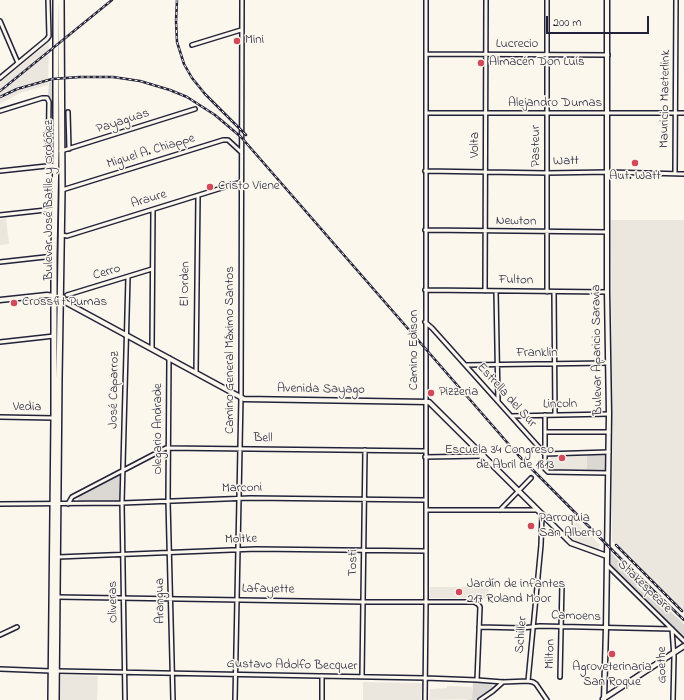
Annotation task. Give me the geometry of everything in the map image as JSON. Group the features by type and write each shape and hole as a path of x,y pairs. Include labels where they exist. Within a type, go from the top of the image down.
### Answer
{"main road":[{"name":"Bulevar José Batlle y Ordóñez","path":"56,0 59,151"},
{"name":"Bulevar José Batlle y Ordóñez","path":"56,504 54,418 54,256 55,209 59,165 61,0"},
{"name":"Bulevar José Batlle y Ordóñez","path":"56,700 54,671 55,544 62,235 62,190 59,165"},
{"name":"Bulevar José Batlle y Ordóñez","path":"51,700 54,671 57,598 58,557 55,544"}],"street":[{"path":"0,78 46,41 49,36 48,0"},
{"name":"Camino General Máximo Santos","path":"236,700 242,397 242,0"},
{"name":"Camino Edison","path":"425,700 426,0"},
{"name":"Volta","path":"485,291 486,0"},
{"name":"Pasteur","path":"547,0 547,292"},
{"name":"Bulevar Aparicio Saravia","path":"603,700 606,628 609,432 607,292 607,0"},
{"name":"Mauricio Maeterlink","path":"675,174 676,0"},
{"path":"0,20 18,63"},
{"path":"192,45 242,30"},
{"name":"Lucrecio","path":"426,54 608,55"},
{"name":"Bulevar José Batlle y Ordóñez","path":"0,111 47,98 49,102 48,165"},
{"name":"Payaguas","path":"59,151 195,109"},
{"name":"Bulevar José Batlle y Ordóñez","path":"68,112 69,149"},
{"name":"Alejandro Dumas","path":"426,113 684,113"},
{"name":"Miguel A. Chiappe","path":"62,190 223,140 228,140 241,152"},
{"path":"0,171 59,165"},
{"name":"Watt","path":"425,171 684,174"},
{"name":"Araure","path":"62,235 67,236 241,182"},
{"name":"El Orden","path":"196,372 198,196"},
{"path":"0,215 55,209"},
{"path":"152,348 153,210"},
{"name":"Newton","path":"425,230 485,232 607,232"},
{"path":"0,262 54,256"},
{"name":"Cerro","path":"67,295 152,269"},
{"name":"José Caparroz","path":"122,503 128,277"},
{"name":"Fulton","path":"425,290 607,292"},
{"path":"496,291 498,401"},
{"path":"554,292 555,415"},
{"name":"Avenida Sayago","path":"0,300 47,294 54,296 247,399 426,401"},
{"name":"Estrella del Sur","path":"425,322 466,365 545,454"},
{"path":"0,342 54,336"},
{"name":"Olegario Andrade","path":"168,501 169,358"},
{"name":"Franklin","path":"466,365 608,363"},
{"path":"426,401 429,402 571,543 607,556"},
{"name":"Lincoln","path":"511,416 609,414"},
{"path":"545,415 545,469 549,473 608,473"},
{"name":"Vedia","path":"0,417 54,418"},
{"path":"546,432 609,432"},
{"name":"Bell","path":"68,504 72,497 163,449 169,448 425,451"},
{"name":"Tosti","path":"362,677 365,450"},
{"path":"545,454 608,452"},
{"path":"425,457 484,456"},
{"path":"500,510 531,478"},
{"name":"Marconi","path":"56,504 240,499 425,500"},
{"name":"Arangua","path":"168,501 173,700"},
{"name":"Oliveras","path":"122,503 126,672 125,700"},
{"path":"0,504 56,504"},
{"path":"426,510 538,510"},
{"name":"Schiller","path":"528,681 541,545 542,514"},
{"name":"Moltke","path":"58,557 239,550 426,551"},
{"name":"Shakespeare","path":"607,565 684,641"},
{"name":"Milton","path":"560,677 562,584"},
{"name":"Lafayette","path":"57,598 474,602 480,607 479,626"},
{"path":"477,680 479,626"},
{"name":"Camoens","path":"479,626 562,626 672,629"},
{"path":"0,635 7,630 17,627"},
{"name":"Goethe","path":"672,629 673,700"},
{"path":"603,700 684,646"},
{"name":"Gustavo Adolfo Becquer","path":"0,669 425,678 503,682 528,681"},
{"path":"322,676 322,700"},
{"path":"528,681 536,684 547,700"},
{"path":"480,700 503,682"}],"shaded area":[{"path":"49,42 48,85 20,93 0,104 0,82"},
{"path":"52,81 53,157 50,158 50,101 48,98 49,82"},
{"path":"58,178 60,190 58,273 56,261"},
{"path":"6,218 9,244 0,245 0,219"},
{"path":"611,220 684,220 684,612 612,541"},
{"path":"587,454 606,454 606,472 587,472"},
{"path":"550,456 587,456 587,470 550,471"},
{"path":"116,475 119,475 121,478 120,499 118,501 79,502 79,496"},
{"path":"577,522 600,545 598,550 577,542 567,533"},
{"path":"609,551 639,582 636,586 652,600 656,598 684,624 684,639 609,566"},
{"name":"Jardín de infantes 217 Roland Moor","path":"430,587 489,587 488,598 429,598"},
{"path":"61,675 98,676 97,700 60,700"},
{"path":"363,682 419,683 422,684 421,700 363,700"},
{"path":"473,682 490,683 493,687 476,700 464,700 472,699"},
{"path":"447,686 472,687 472,699 429,700 430,689 447,688"}],"railway":[{"path":"0,91 112,0"},
{"path":"177,0 177,42 184,64 192,78 205,94 246,135"},
{"path":"0,97 17,89 52,79 113,77 140,81 170,90 187,97 215,115 241,137 519,456 684,620"},
{"path":"616,545 682,611"}],"place":[{"name":"Mini","path":"237,41"},
{"name":"Almacén Don Luís","path":"481,63"},
{"name":"Aut. Watt","path":"635,163"},
{"name":"Cristo Viene","path":"210,187"},
{"name":"Crossfit Pumas","path":"14,303"},
{"name":"Pizzeria","path":"431,393"},
{"name":"Escuela 34 Congreso de Abril de 1813","path":"562,458"},
{"name":"Parroquia San Alberto","path":"531,526"},
{"name":"Jardín de infantes 217 Roland Moor","path":"459,592"},
{"name":"Agroveterinaria San Roque","path":"612,654"}]}
